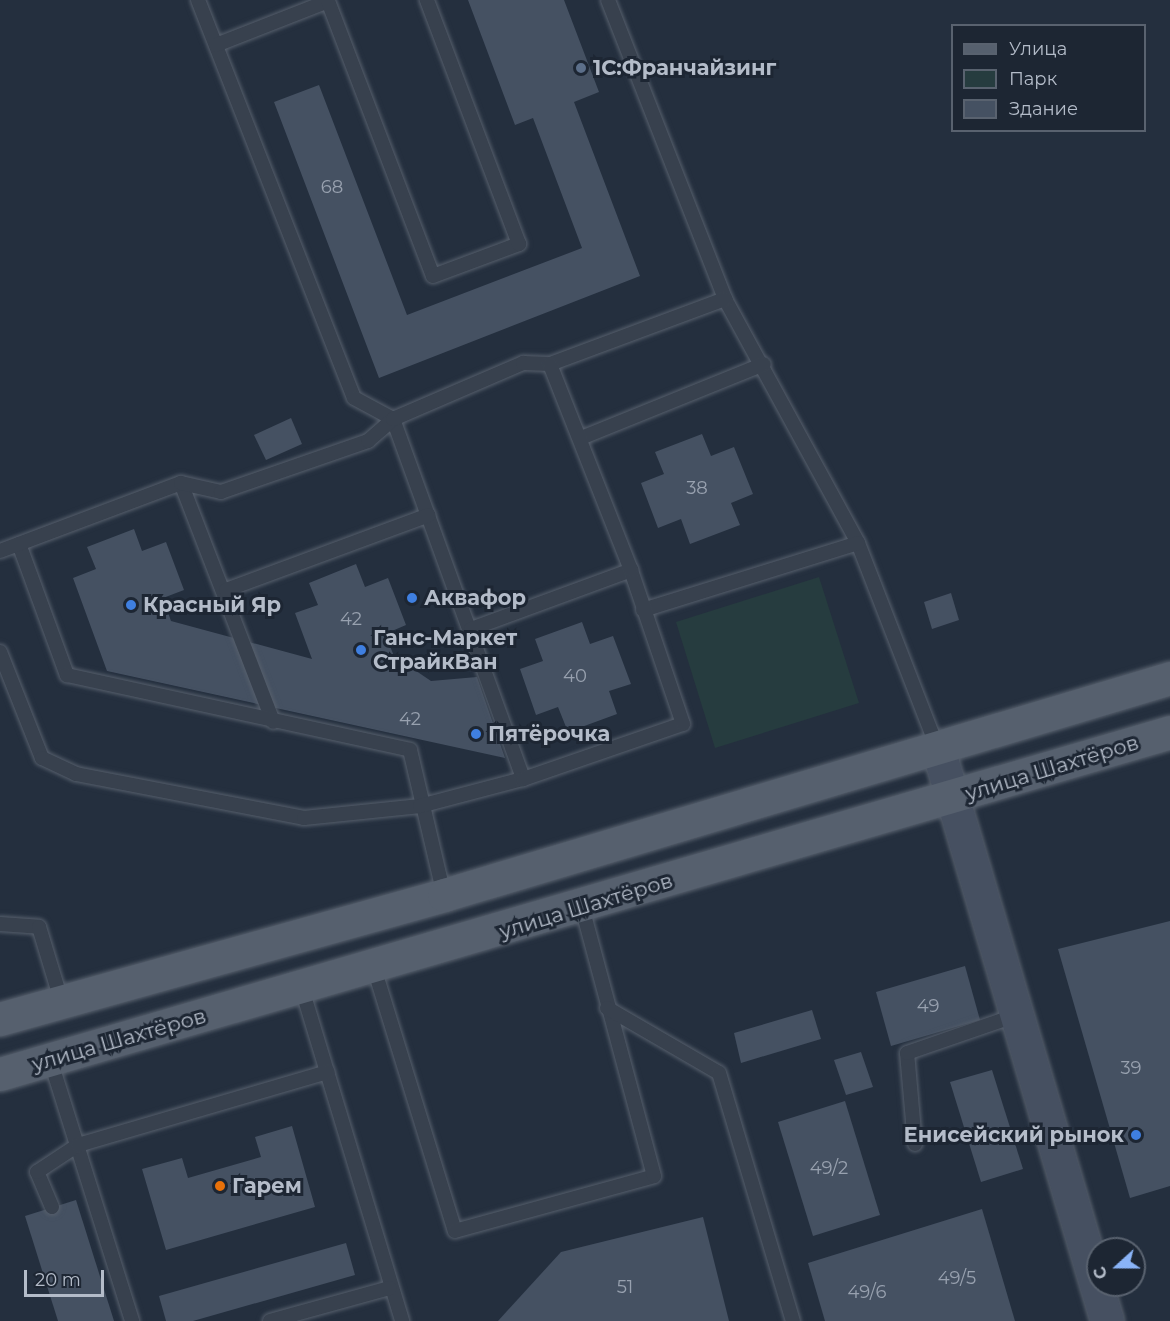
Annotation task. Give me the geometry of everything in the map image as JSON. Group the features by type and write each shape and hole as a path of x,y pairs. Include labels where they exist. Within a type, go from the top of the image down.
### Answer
{"main road":[{"path":"0,1019 444,895 938,750 1170,678"},
{"name":"улица Шахтёров","path":"0,1074 374,968 1170,732"}],"street":[{"path":"938,750 1019,1014 1107,1321"}],"lane":[{"path":"198,0 354,398 393,419 471,629 523,779"},
{"path":"216,45 328,1 434,276 519,244 427,0"},
{"path":"608,0 725,299 764,364 858,543 938,750"},
{"path":"0,551 181,483 221,492 368,441 393,419 523,363 550,364 725,299"},
{"path":"0,652 5,683 42,758 76,774 304,818 420,806 523,779 683,724 631,570 550,364"},
{"path":"581,438 764,364"},
{"path":"181,483 226,590 273,722"},
{"path":"226,590 429,515"},
{"path":"643,610 858,543"},
{"path":"19,544 67,675 273,722 410,750 420,806 444,895"},
{"path":"471,629 631,570"},
{"path":"374,968 455,1232 654,1176 607,1008 582,907"},
{"path":"0,924 39,927 62,1003"},
{"path":"302,989 390,1288 402,1321"},
{"path":"607,1008 719,1073 793,1321"},
{"path":"915,1144 907,1053 1019,1014"},
{"path":"50,1059 132,1321"},
{"path":"52,1207 37,1172 78,1145 328,1072"},
{"path":"270,1321 390,1288"}],"green space":[{"path":"819,577 859,703 715,748 676,622"}],"building":[{"path":"468,0 564,0 599,92 574,102 640,276 379,378 274,102 319,85 407,315 582,248 533,118 515,125"},
{"path":"291,418 302,444 266,460 254,435"},
{"path":"702,434 711,456 734,447 753,494 731,503 740,525 690,544 681,519 658,528 641,483 664,474 655,452"},
{"path":"134,529 142,551 166,542 184,590 163,598 171,621 312,659 295,613 318,605 309,583 356,564 365,587 388,578 406,625 385,634 394,656 431,681 477,677 505,758 107,671 73,578 96,569 87,547"},
{"path":"951,593 959,620 932,629 924,602"},
{"path":"582,622 590,644 613,636 631,684 609,691 617,714 568,732 558,707 536,715 520,669 543,661 535,639"},
{"name":"Енисейский рынок","path":"1170,921 1170,1186 1130,1198 1058,949"},
{"path":"965,966 980,1020 891,1046 876,992"},
{"path":"812,1010 821,1039 741,1063 734,1033"},
{"path":"861,1052 873,1087 846,1095 834,1060"},
{"path":"992,1070 1023,1169 981,1182 950,1082"},
{"path":"845,1101 880,1215 813,1236 778,1122"},
{"path":"292,1126 315,1207 166,1250 142,1169 182,1158 188,1178 261,1157 255,1137"},
{"path":"76,1200 114,1321 58,1321 25,1216"},
{"path":"982,1209 1015,1321 825,1321 808,1263"},
{"path":"703,1217 729,1321 498,1321 561,1252"},
{"path":"346,1243 355,1275 193,1321 166,1321 159,1296"}],"place":[{"name":"1С:Франчайзинг","path":"581,68"},
{"name":"Аквафор","path":"412,598"},
{"name":"Красный Яр","path":"131,605"},
{"name":"Ганс-Маркет СтрайкВан","path":"361,650"},
{"name":"Пятёрочка","path":"476,734"},
{"name":"Енисейский рынок","path":"1136,1135"},
{"name":"Гарем","path":"220,1186"}]}
